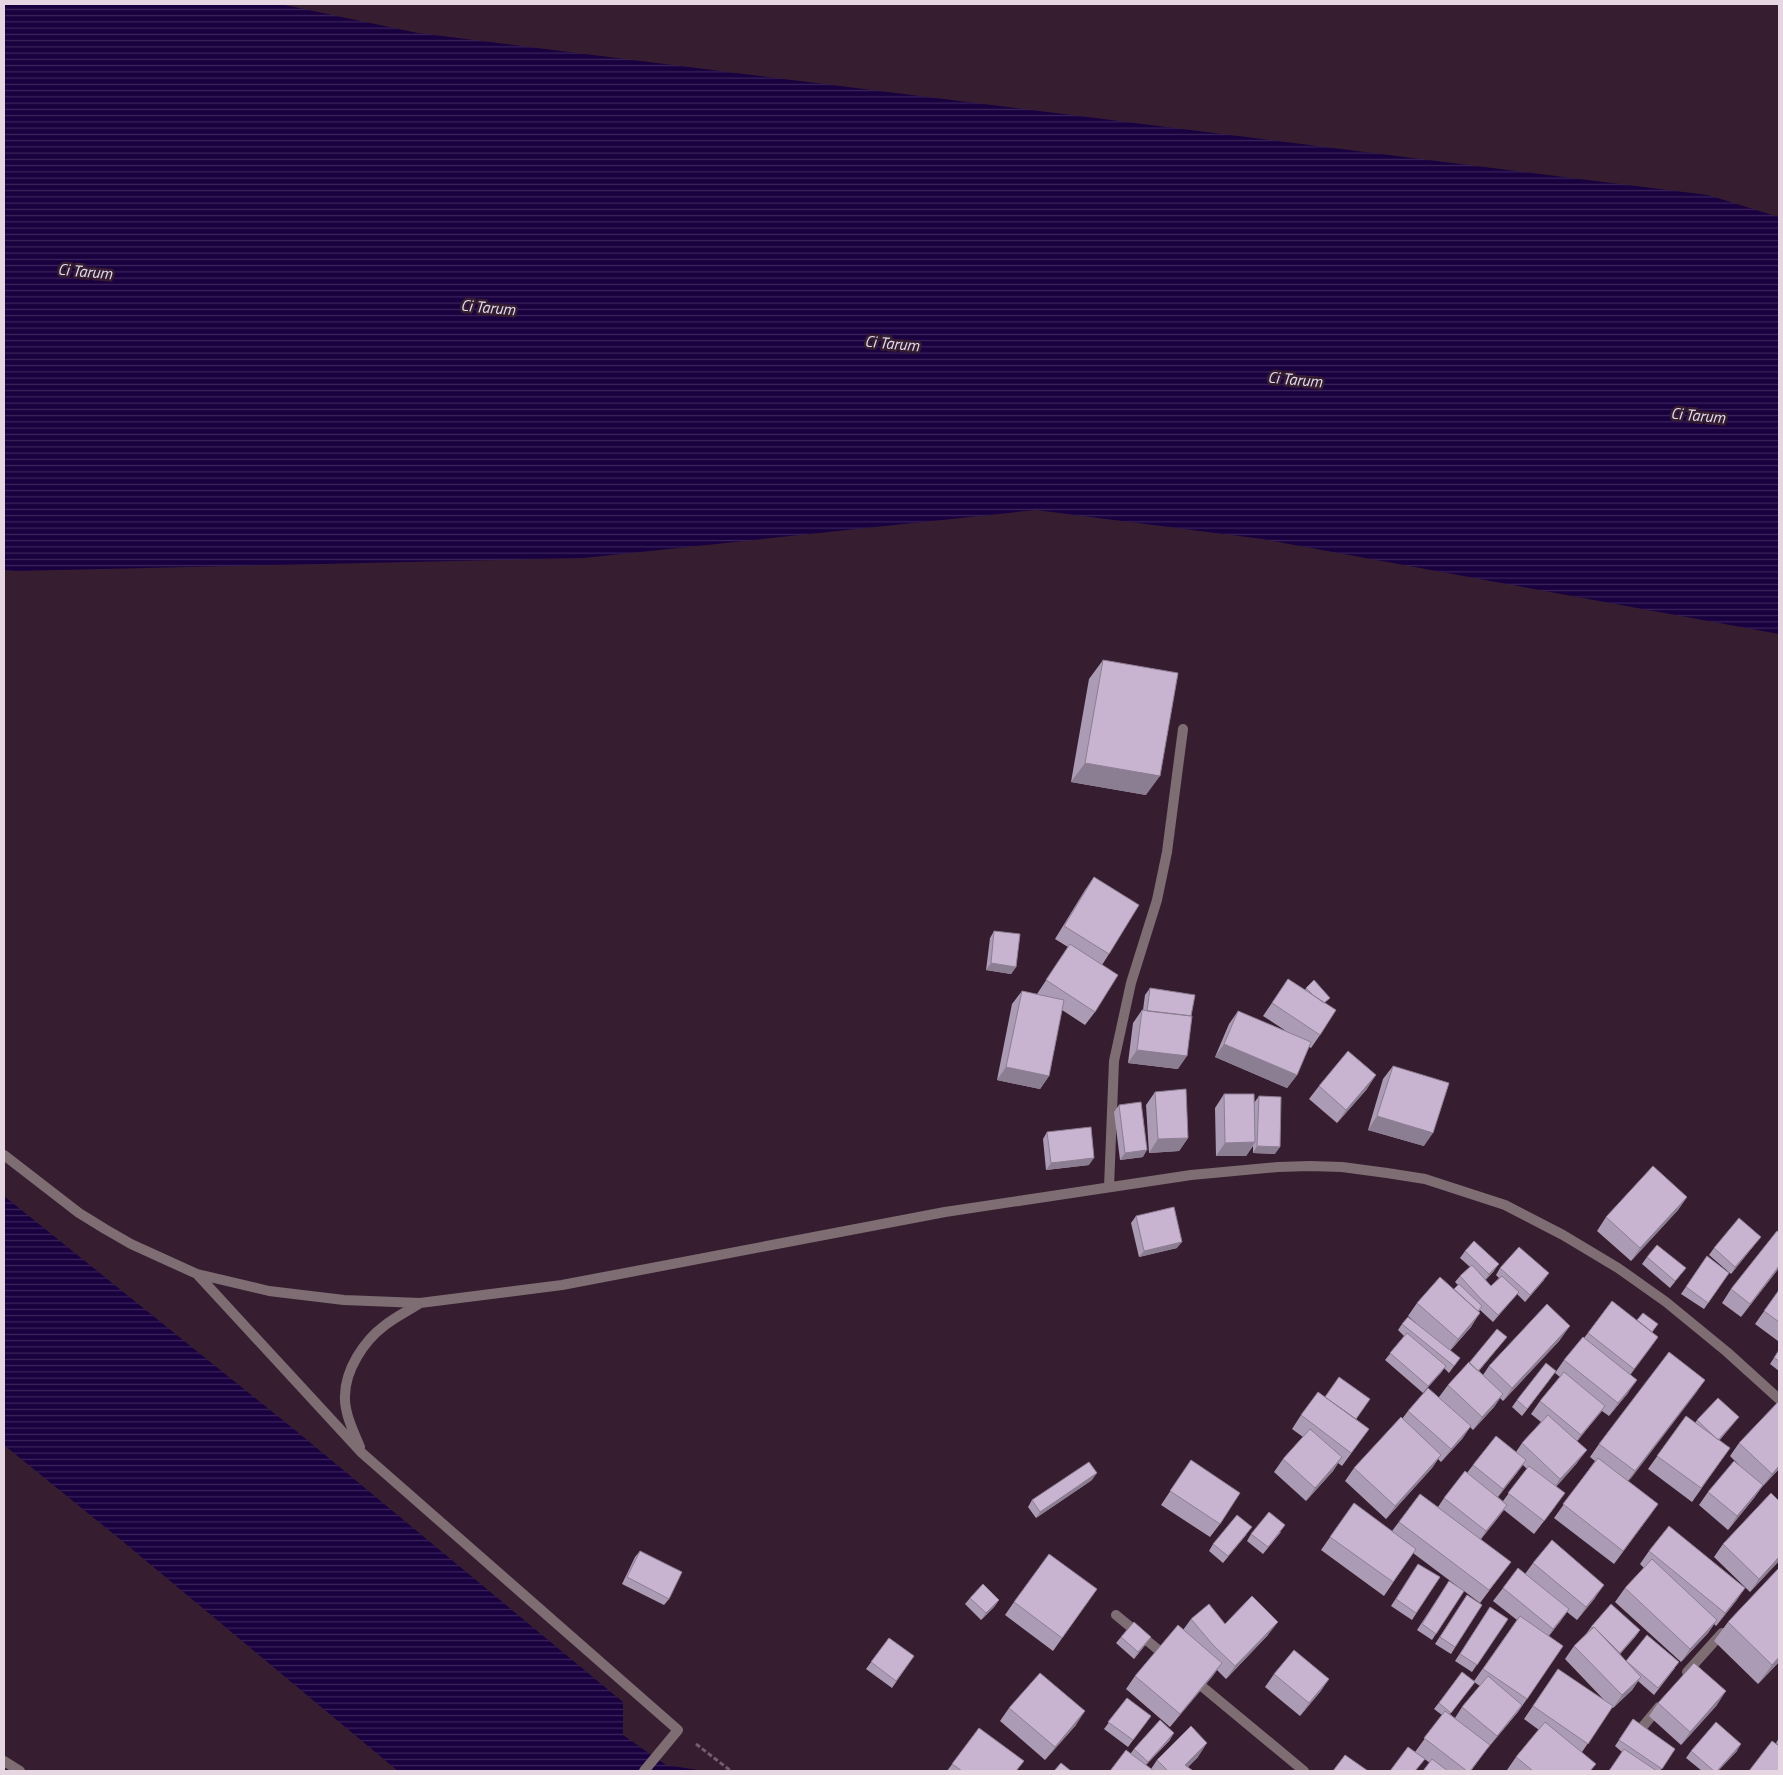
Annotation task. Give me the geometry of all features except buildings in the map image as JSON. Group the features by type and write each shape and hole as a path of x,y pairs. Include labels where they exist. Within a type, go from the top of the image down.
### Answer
{"street":[{"path":"1109,1187 1114,1061 1132,983 1159,890 1167,852 1183,729"},
{"path":"4,1155 79,1213 104,1229 131,1244 196,1274 269,1291 344,1300 420,1303 562,1285 945,1212 1191,1175 1310,1166 1387,1173 1426,1179 1505,1204 1563,1235 1618,1268 1681,1314 1728,1352 1779,1399"},
{"path":"196,1274 362,1453 678,1730 644,1771"},
{"path":"362,1453 344,1397 346,1382 353,1365 371,1338 384,1326 420,1303"},
{"path":"1116,1615 1304,1771"},
{"path":"1683,1677 1727,1628"},
{"path":"1630,1742 1665,1699"},
{"path":"4,1761 20,1771"}],"path":[{"path":"678,1730 731,1771"}],"water":[{"name":"Ci Tarum","path":"4,4 280,4 418,33 1708,195 1779,217 1779,634 1262,539 1036,510 584,558 4,570"},
{"path":"4,1196 295,1430 623,1702 623,1735 666,1765 704,1771 398,1771 4,1445"}]}
